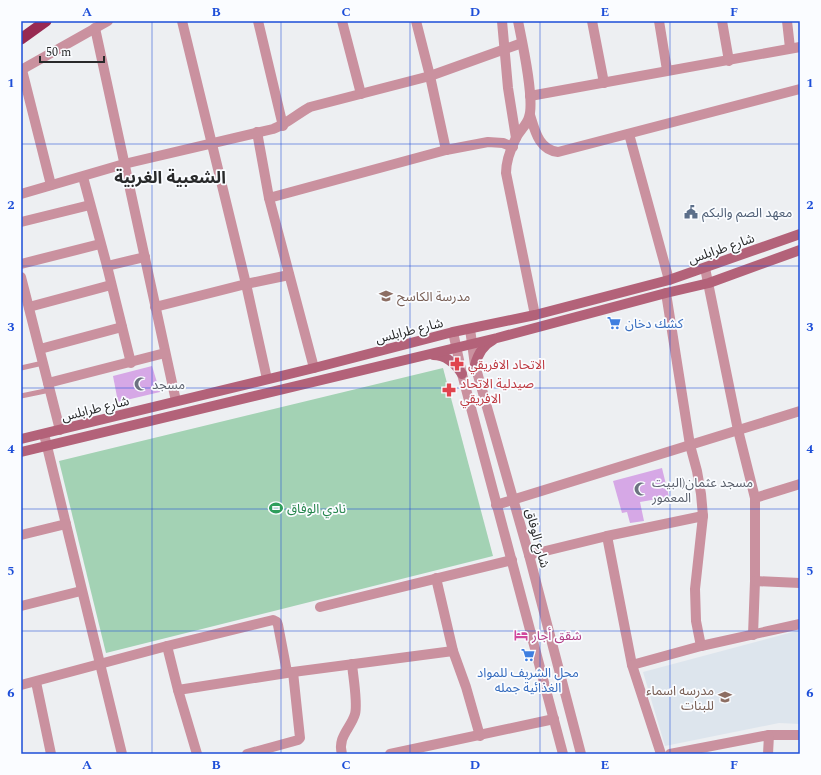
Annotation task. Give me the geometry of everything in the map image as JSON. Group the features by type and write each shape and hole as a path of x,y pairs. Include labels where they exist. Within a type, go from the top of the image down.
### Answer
{"highway":[{"path":"21,39 46,21"}],"main road":[{"name":"شارع طرابلس","path":"21,439 314,368 453,332 535,315 668,280 800,234"},
{"name":"شارع طرابلس","path":"21,452 497,338 709,283 800,250"},
{"path":"475,365 477,358 485,345 497,338"},
{"path":"431,354 444,356 459,369 462,374"}],"street":[{"path":"51,185 21,70 108,21"},
{"path":"182,21 246,284 267,379"},
{"path":"258,21 283,126"},
{"path":"342,21 361,94"},
{"path":"416,21 446,150"},
{"path":"502,21 514,143"},
{"path":"518,21 530,96 530,115 536,136 541,144 552,151 558,152 800,89"},
{"path":"592,21 604,83"},
{"path":"659,21 667,70"},
{"path":"722,21 729,61"},
{"path":"530,96 795,48 787,21"},
{"path":"95,28 176,401"},
{"path":"21,194 124,164 283,126 310,107 430,76 522,44"},
{"path":"530,115 514,143 506,166 506,183 535,315"},
{"path":"257,132 269,198 314,368"},
{"path":"629,134 668,280"},
{"path":"269,198 446,150 488,142 514,143"},
{"path":"83,177 131,362"},
{"path":"21,222 90,205"},
{"path":"21,264 100,244"},
{"path":"107,266 145,257"},
{"path":"705,268 738,430 755,498 755,581 753,636"},
{"path":"156,307 246,284 289,275"},
{"path":"21,277 60,430"},
{"path":"29,307 111,285"},
{"path":"666,293 690,445 699,482 702,516 695,589 696,621 701,646"},
{"path":"40,349 122,327"},
{"name":"شارع الوفاق","path":"470,329 475,365 529,555 581,754"},
{"path":"453,332 462,374 562,754"},
{"path":"49,386 165,353"},
{"path":"496,505 800,411"},
{"path":"44,434 81,591 122,754"},
{"path":"755,498 800,484"},
{"path":"529,555 607,536 702,516"},
{"path":"21,535 66,524"},
{"path":"607,536 632,664 661,754"},
{"path":"320,607 512,560"},
{"path":"436,578 453,651 466,687 480,736"},
{"path":"755,581 800,583"},
{"path":"21,606 81,591"},
{"path":"21,685 167,646 276,620 290,672 300,738 298,740 247,754"},
{"path":"632,664 701,646 753,636 800,624"},
{"path":"167,646 197,754"},
{"path":"178,690 290,672 453,651"},
{"path":"342,754 341,748 344,733 353,720 356,709 352,664"},
{"path":"36,682 51,754"},
{"path":"390,754 554,719"},
{"path":"670,754 769,735 800,735"},
{"path":"768,754 769,735"}],"lane":[{"path":"21,368 43,363"},
{"path":"21,396 49,386"}],"shaded area":[{"name":"مدرسه اسماء للبنات","path":"800,630 800,724 779,723 665,746 643,672"}],"green space":[{"name":"نادي الوفاق","path":"443,368 493,556 106,653 59,461"}],"building":[{"path":"152,366 160,392 118,402 113,376"},
{"name":"مسجد عثمان(البيت المعمور","path":"662,468 669,497 640,502 644,521 630,523 627,512 622,513 613,481"}],"place":[{"name":"معهد الصم والبكم","path":"691,212"},
{"name":"مدرسة الكاسح","path":"386,296"},
{"name":"كشك دخان","path":"614,323"},
{"name":"الاتحاد الافريقي","path":"457,364"},
{"name":"مسجد","path":"141,384"},
{"name":"صيدلية الاتحاد الافريقي","path":"449,390"},
{"name":"مسجد عثمان(البيت المعمور","path":"641,489"},
{"name":"نادي الوفاق","path":"276,508"},
{"name":"شقق أجار","path":"521,635"},
{"name":"محل الشريف للمواد الغذائية جمله","path":"528,655"},
{"name":"مدرسه اسماء للبنات","path":"725,697"}],"district":[{"name":"الشعبية الغربية","path":"170,177"}]}
